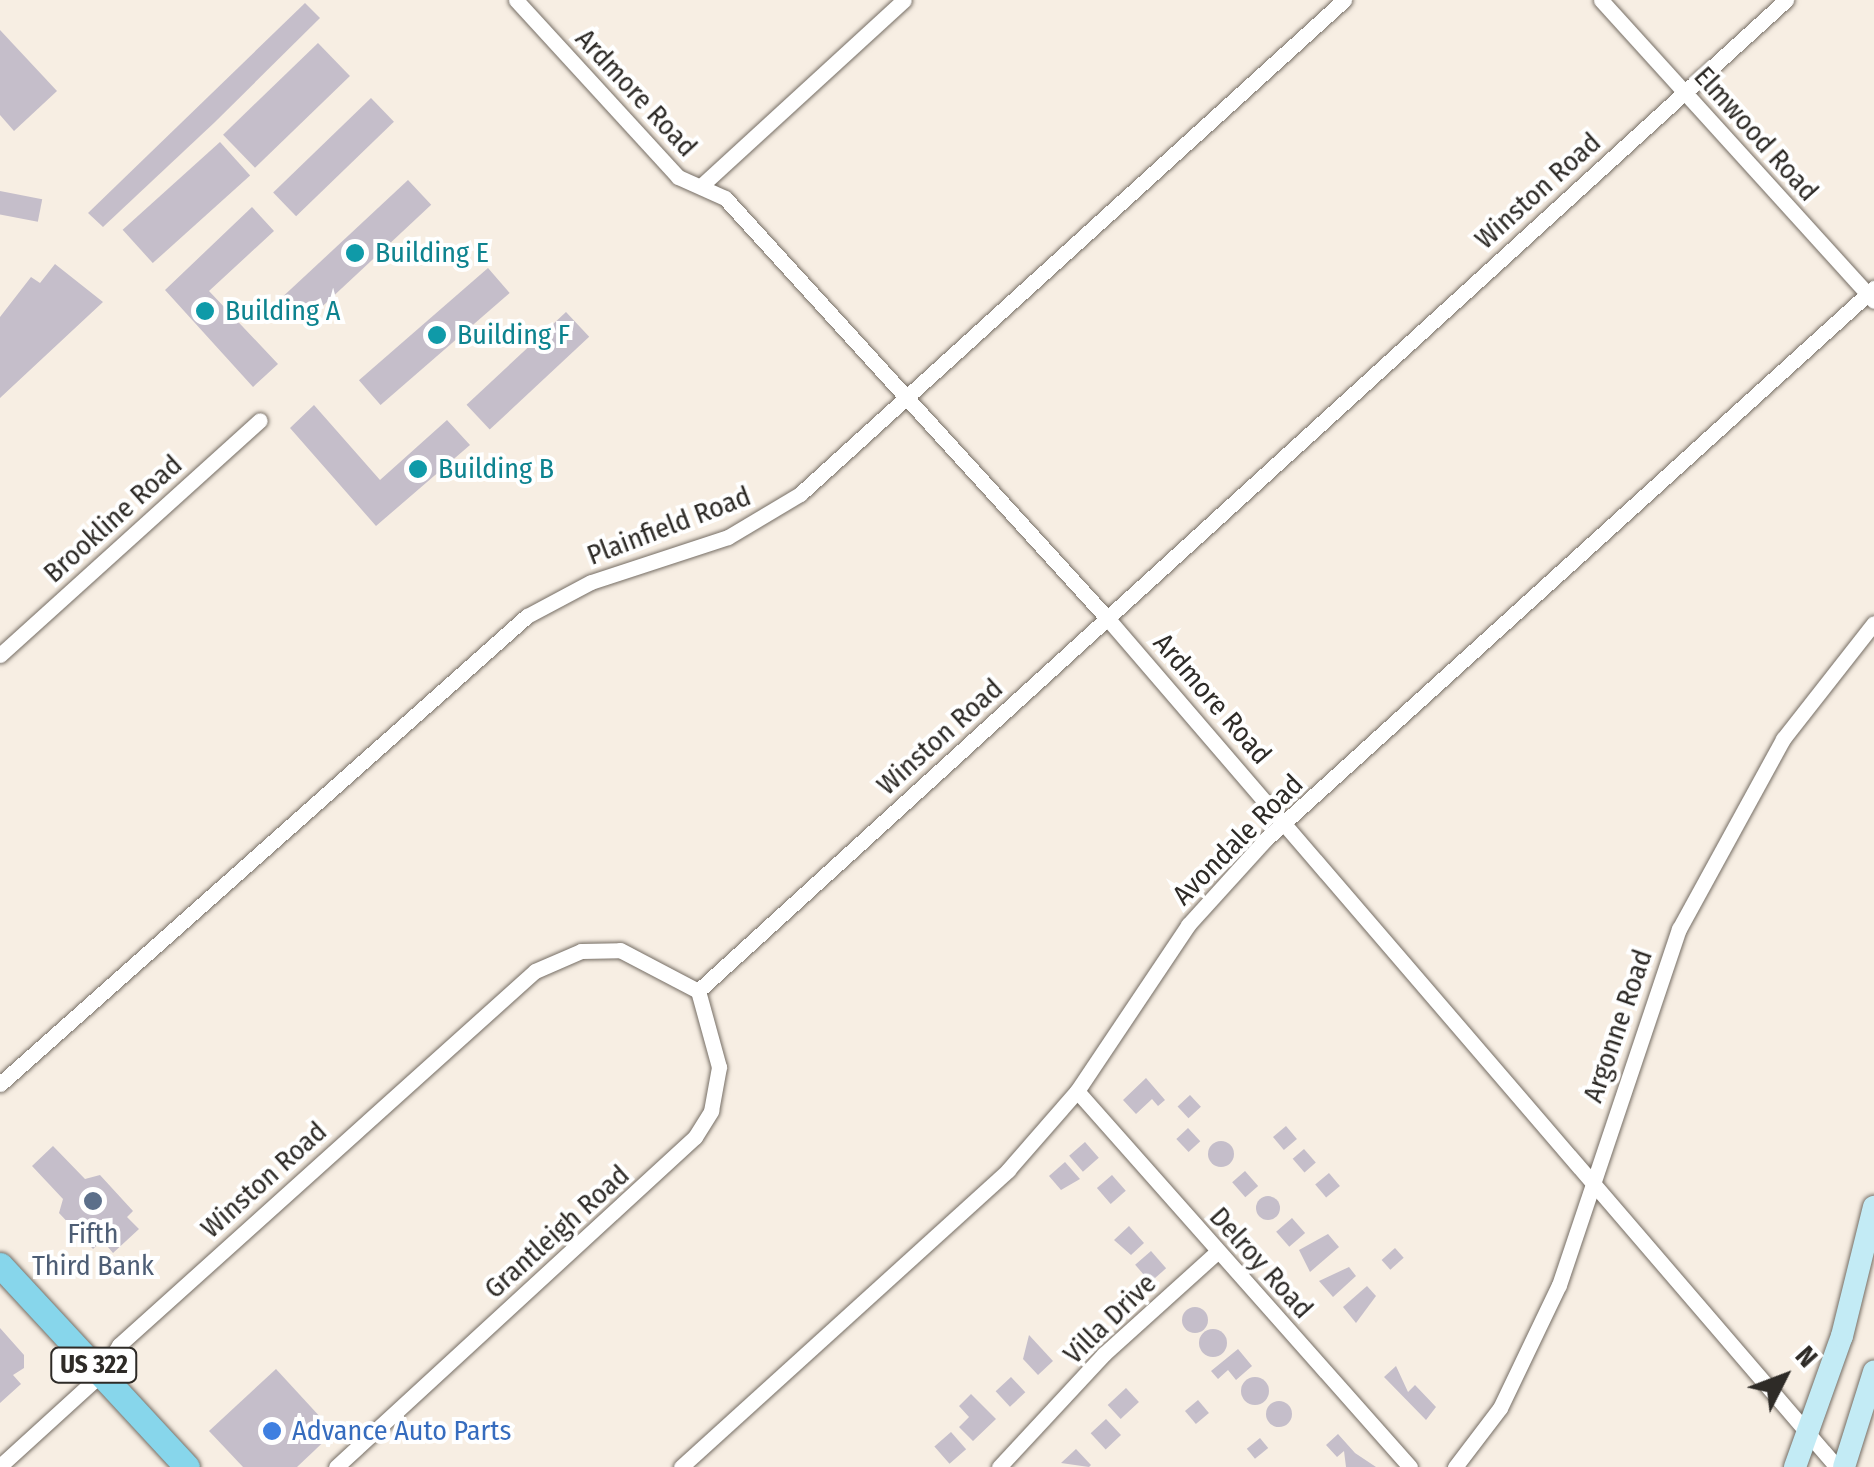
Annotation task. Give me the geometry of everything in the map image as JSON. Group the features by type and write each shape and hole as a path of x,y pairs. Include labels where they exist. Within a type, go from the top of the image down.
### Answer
{"main road":[{"name":"US 322","path":"0,1265 187,1467"}],"street":[{"name":"Ardmore Road","path":"516,0 678,177 725,198 1108,618 1840,1467"},
{"name":"Plainfield Road","path":"0,1084 527,616 591,582 767,517 908,397 1344,0"},
{"name":"Elmwood Road","path":"1601,0 1872,294"},
{"name":"Winston Road","path":"0,1466 101,1374 119,1345 534,971 581,951 620,950 698,991 1786,0"},
{"path":"701,186 894,3"},
{"name":"Avondale Road","path":"680,1467 1008,1170 1078,1091 1188,925 1286,823 1872,294"},
{"name":"Brookline Road","path":"0,654 260,420"},
{"name":"Argonne Road","path":"1455,1467 1529,1357 1679,929 1731,824 1783,739 1874,623"},
{"name":"Grantleigh Road","path":"336,1467 695,1137 711,1111 719,1067 698,991"},
{"name":"Delroy Road","path":"1078,1091 1410,1467"},
{"path":"1795,1467 1810,1433 1874,1207"},
{"name":"Villa Drive","path":"999,1467 1104,1354 1217,1252"},
{"path":"1840,1467 1874,1372"}],"building":[{"path":"305,3 320,18 215,122 103,227 88,213"},
{"path":"0,30 57,91 14,131 0,115"},
{"path":"318,43 350,76 255,168 223,135"},
{"path":"371,98 394,122 296,216 273,192"},
{"path":"220,142 250,175 153,263 123,230"},
{"name":"Building E","path":"408,180 431,205 306,321 283,297"},
{"path":"0,191 42,199 38,222 0,214"},
{"name":"Building A","path":"252,207 274,231 209,291 278,364 253,387 165,290"},
{"path":"55,264 103,302 0,398 0,317 31,277 40,283"},
{"name":"Building F","path":"488,268 510,293 381,405 359,380"},
{"path":"566,312 589,337 490,430 467,405"},
{"name":"Building B","path":"314,405 380,480 447,420 470,445 376,526 290,428"},
{"path":"1146,1078 1165,1100 1158,1106 1152,1099 1136,1114 1123,1100"},
{"path":"1190,1095 1201,1107 1188,1118 1178,1107"},
{"path":"1286,1126 1297,1139 1284,1150 1273,1137"},
{"path":"1188,1128 1200,1141 1189,1152 1176,1139"},
{"path":"1221,1141 1230,1145 1234,1154 1230,1163 1221,1167 1212,1163 1208,1154 1212,1145"},
{"path":"1085,1142 1099,1158 1083,1172 1069,1156"},
{"name":"Fifth Third Bank","path":"53,1146 85,1179 100,1175 133,1211 127,1217 139,1229 113,1253 102,1240 93,1249 59,1213 63,1199 32,1166"},
{"path":"1304,1149 1316,1163 1304,1172 1293,1159"},
{"path":"1065,1162 1080,1179 1061,1190 1049,1176"},
{"path":"1245,1171 1258,1186 1245,1197 1232,1182"},
{"path":"1329,1173 1340,1186 1326,1198 1315,1185"},
{"path":"1112,1175 1126,1191 1111,1204 1097,1188"},
{"path":"1268,1196 1280,1208 1268,1220 1256,1208"},
{"path":"1292,1218 1305,1233 1289,1247 1276,1232"},
{"path":"1129,1226 1144,1243 1131,1255 1114,1240"},
{"path":"1328,1234 1339,1247 1310,1272 1299,1250"},
{"path":"1395,1248 1404,1258 1390,1270 1382,1260"},
{"path":"1151,1251 1166,1268 1150,1282 1135,1265"},
{"path":"1349,1267 1356,1276 1333,1297 1319,1281"},
{"path":"1367,1286 1376,1296 1356,1323 1343,1307"},
{"path":"1195,1307 1204,1311 1208,1320 1204,1329 1195,1333 1186,1329 1182,1320 1186,1311"},
{"path":"0,1328 24,1355 24,1368 13,1375 21,1384 0,1403"},
{"path":"1213,1329 1223,1333 1227,1343 1223,1353 1213,1357 1203,1353 1199,1343 1203,1333"},
{"path":"1029,1335 1053,1361 1038,1375 1023,1359"},
{"path":"1238,1349 1252,1366 1236,1380 1228,1370 1218,1379 1211,1371"},
{"path":"1396,1366 1408,1392 1415,1385 1436,1407 1426,1420 1384,1377"},
{"path":"276,1369 334,1432 297,1467 243,1467 209,1431"},
{"path":"1011,1377 1025,1392 1010,1407 996,1391"},
{"path":"1255,1377 1265,1381 1269,1391 1265,1401 1255,1405 1245,1401 1241,1391 1245,1381"},
{"path":"1126,1388 1139,1402 1121,1419 1108,1405"},
{"path":"971,1394 996,1419 973,1441 959,1427 969,1417 959,1406"},
{"path":"1198,1400 1209,1413 1196,1424 1185,1411"},
{"path":"1279,1401 1288,1405 1292,1414 1288,1423 1279,1427 1270,1423 1266,1414 1270,1405"},
{"path":"1106,1419 1121,1435 1106,1449 1091,1433"},
{"path":"951,1432 966,1449 949,1464 934,1446"},
{"path":"1338,1434 1355,1453 1376,1467 1346,1467 1344,1451 1337,1457 1326,1445"},
{"path":"1260,1438 1268,1448 1255,1459 1247,1449"},
{"path":"1076,1449 1091,1465 1089,1467 1061,1463"}],"place":[{"name":"Building E","path":"355,253"},
{"name":"Building A","path":"205,311"},
{"name":"Building F","path":"437,335"},
{"name":"Building B","path":"418,469"},
{"name":"Fifth Third Bank","path":"93,1201"},
{"name":"Advance Auto Parts","path":"272,1431"}]}
